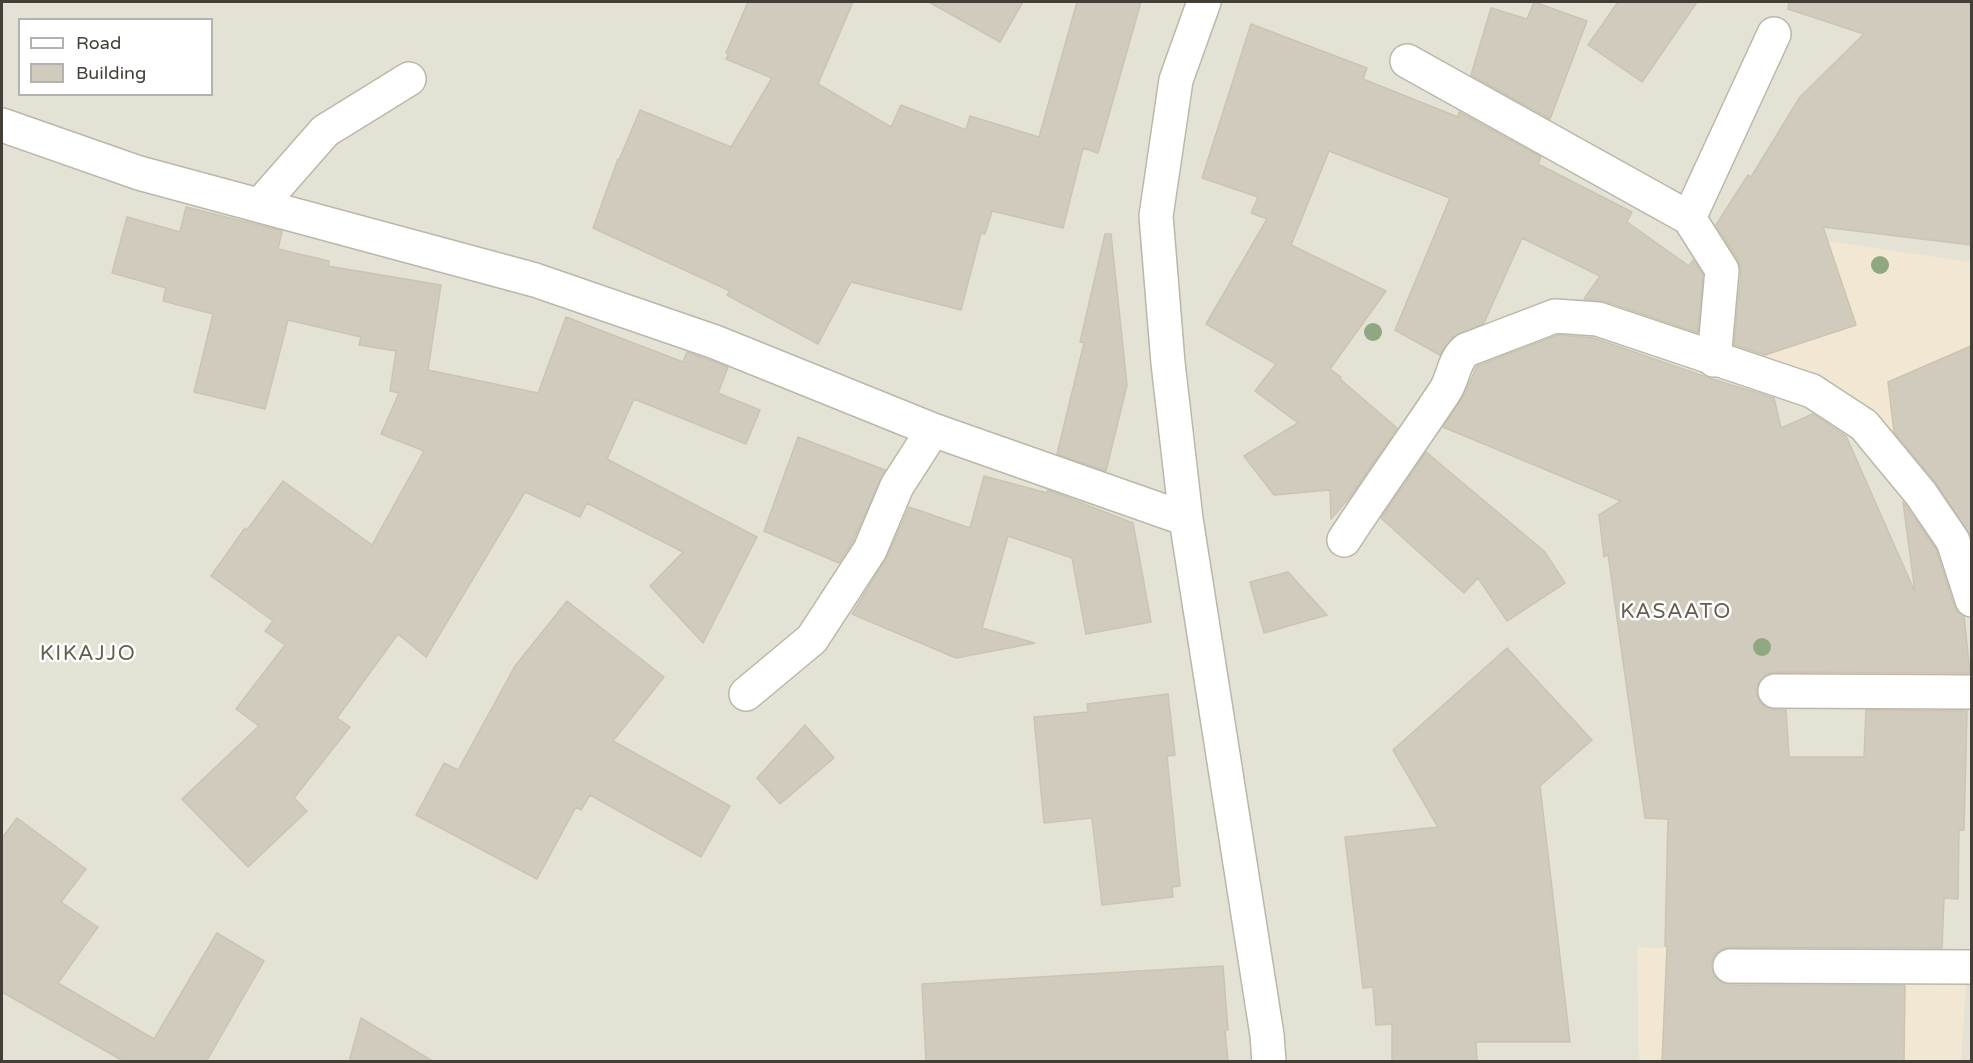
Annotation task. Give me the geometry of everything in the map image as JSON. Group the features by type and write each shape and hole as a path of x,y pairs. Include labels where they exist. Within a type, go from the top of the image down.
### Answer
{"street":[{"path":"1204,2 1176,80 1156,216 1168,363 1186,519 1267,1035 1269,1062"},
{"path":"1689,218 1774,34"},
{"path":"1407,62 1689,218 1722,270 1714,360"},
{"path":"260,205 326,131 409,79"},
{"path":"2,125 139,173 547,284 715,342 933,430 1186,519"},
{"path":"1344,540 1379,485 1448,387 1459,356 1466,350 1555,316 1598,319 1714,360 1812,391 1864,425 1921,494 1953,541 1971,600"},
{"path":"746,694 812,639 870,549 897,486 933,430"},
{"path":"1775,692 1971,692"},
{"path":"1730,966 1971,967"}],"shaded area":[{"path":"2,2 1971,2 1971,1061 2,1062"},
{"path":"1828,241 1971,262 1971,583 1893,441 1820,373 1716,354 1731,273"},
{"path":"1637,947 1968,957 1961,1061 1639,1061"}],"building":[{"path":"748,2 853,2 818,84 891,127 901,105 966,130 970,116 1039,137 1077,2 1141,2 1098,153 1083,148 1063,228 992,211 985,234 981,233 961,310 851,282 818,344 727,295 730,291 593,228 618,159 640,110 731,147 772,78 726,59 729,54 726,53"},
{"path":"929,2 1023,2 1000,42"},
{"path":"1534,2 1587,21 1550,119 1471,75 1491,8 1527,19"},
{"path":"1618,2 1697,2 1642,82 1588,45"},
{"path":"1789,2 1971,2 1971,245 1823,227 1856,325 1765,355 1734,345 1741,271 1738,260 1716,225 1748,175 1751,177 1800,97 1864,34 1788,9"},
{"path":"1251,24 1367,68 1363,79 1458,117 1459,112 1541,157 1538,164 1632,212 1627,222 1689,266 1693,260 1703,275 1698,333 1604,301 1584,299 1600,276 1522,238 1484,323 1453,337 1440,355 1395,330 1450,198 1329,151 1291,245 1386,291 1330,369 1397,428 1350,497 1331,519 1330,490 1274,495 1244,456 1298,423 1255,391 1276,364 1206,324 1267,219 1251,213 1258,197 1202,178"},
{"path":"186,207 282,231 278,249 329,261 328,266 441,285 428,370 538,393 566,317 683,362 687,352 728,367 718,393 760,410 746,444 634,399 607,459 757,537 703,643 650,586 683,552 587,503 580,517 525,492 426,657 398,634 337,718 350,727 294,798 307,811 248,867 182,799 259,726 236,709 285,645 265,631 273,621 211,576 245,528 247,530 283,481 372,545 424,451 381,434 399,393 390,391 396,351 359,345 361,337 288,320 265,409 194,392 213,314 163,301 166,288 112,273 127,217 180,232"},
{"path":"1105,234 1111,234 1127,385 1106,471 1057,454 1084,343 1080,342"},
{"path":"1558,335 1594,338 1774,398 1781,428 1813,414 1846,436 1915,592 1903,502 1936,549 1954,606 1964,616 1970,673 1775,672 1766,674 1759,681 1756,691 1759,701 1765,707 1786,710 1789,757 1864,757 1866,710 1967,711 1964,830 1959,830 1958,899 1944,898 1942,948 1730,947 1720,950 1714,956 1711,965 1714,976 1730,985 1905,985 1904,1062 1662,1062 1667,946 1665,946 1668,819 1645,818 1608,554 1604,557 1599,515 1621,501 1443,427 1464,395 1477,366"},
{"path":"1971,346 1971,537 1936,483 1894,432 1888,382"},
{"path":"798,437 885,470 853,541 839,563 764,531"},
{"path":"1426,452 1544,551 1565,583 1507,621 1478,578 1464,593 1381,518"},
{"path":"984,476 1047,493 1048,490 1133,523 1151,622 1086,634 1072,558 1008,536 982,628 1035,643 956,658 852,614 887,557 909,507 970,528"},
{"path":"1288,572 1327,615 1264,633 1250,582"},
{"path":"567,601 664,677 613,741 730,806 701,857 590,795 581,810 576,807 537,879 416,815 444,763 458,770 515,666"},
{"path":"1507,648 1592,740 1540,786 1570,1042 1476,1042 1477,1062 1392,1062 1392,1024 1376,1025 1373,987 1363,988 1345,837 1438,827 1393,750"},
{"path":"1168,694 1175,755 1167,756 1180,886 1172,887 1173,897 1102,905 1092,818 1044,823 1034,717 1088,712 1087,704"},
{"path":"805,725 834,758 780,804 757,778"},
{"path":"17,818 86,869 61,902 98,927 58,983 154,1039 217,933 264,961 206,1062 125,1062 2,992 2,838"},
{"path":"1223,966 1228,1062 926,1062 922,984"},
{"path":"361,1018 434,1062 349,1062"}],"district":[{"name":"KASAATO","path":"1676,612"},
{"name":"KIKAJJO","path":"88,654"}]}
